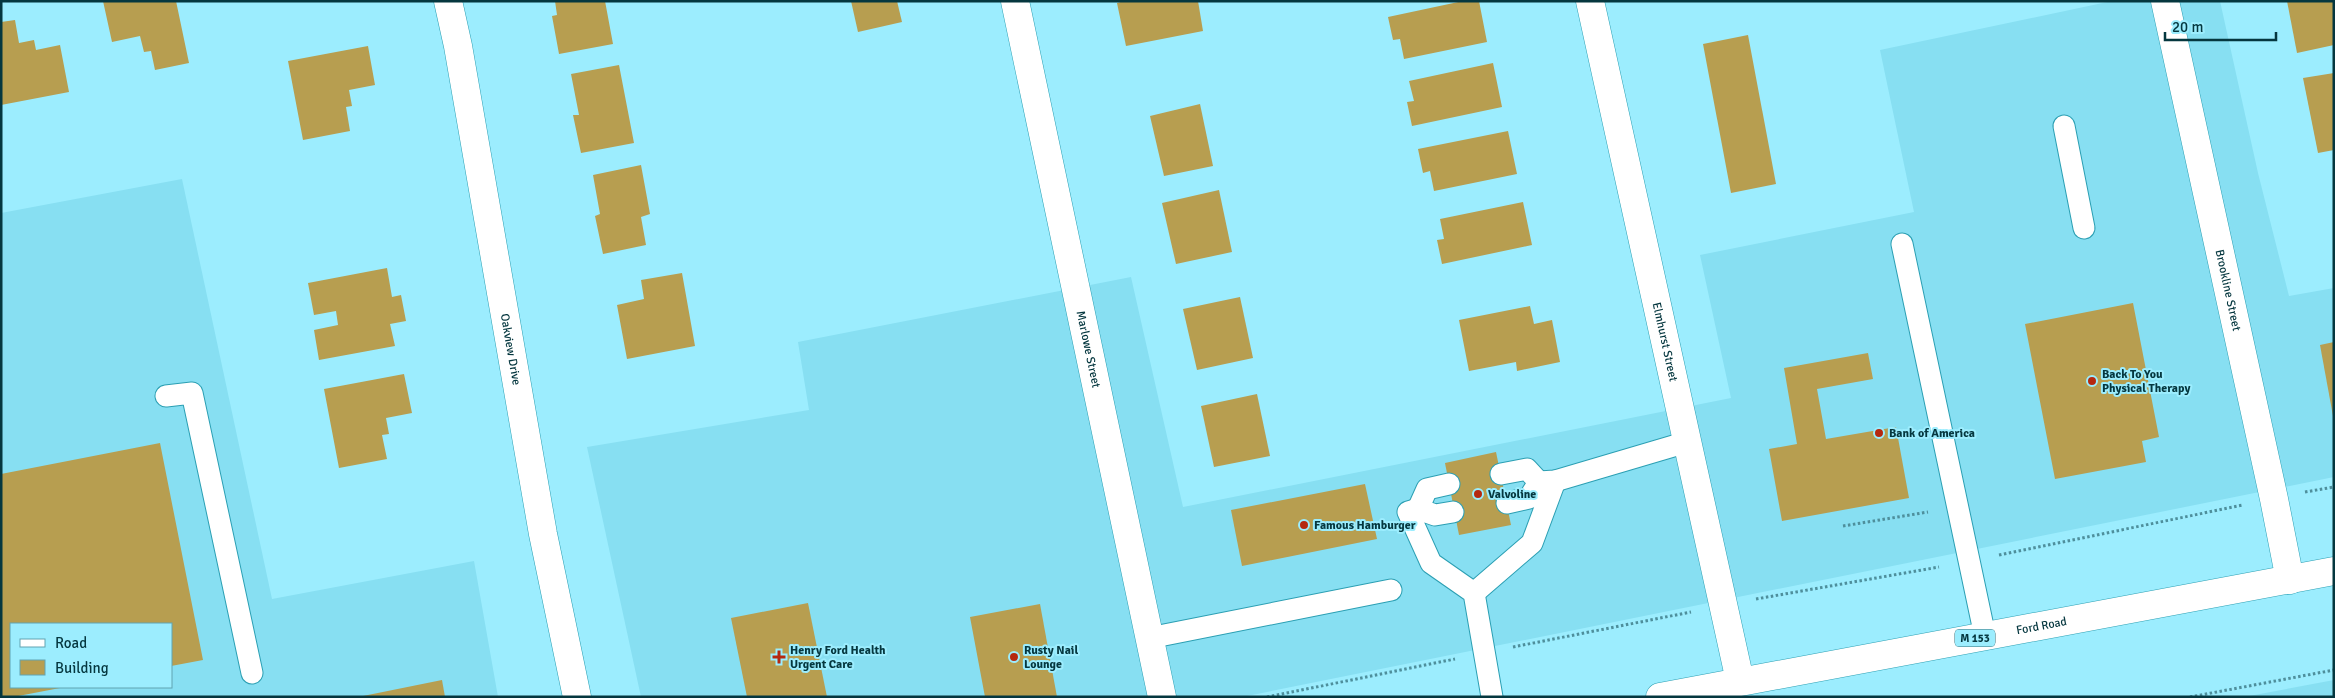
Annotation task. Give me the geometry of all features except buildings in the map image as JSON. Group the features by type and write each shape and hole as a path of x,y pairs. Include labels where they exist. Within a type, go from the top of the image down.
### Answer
{"street":[{"name":"Oakview Drive","path":"448,1 543,534 577,697"},
{"name":"Marlowe Street","path":"1015,1 1162,697"},
{"name":"Elmhurst Street","path":"1590,1 1740,681"},
{"name":"Brookline Street","path":"2165,1 2290,580"},
{"name":"Ford Road","path":"1660,697 1708,692 1740,681 2334,571"}],"lane":[{"path":"2064,126 2084,228"},
{"path":"1902,244 1985,636"},
{"path":"166,396 192,393 252,673"},
{"path":"1507,503 1529,498 1547,482 1687,442"},
{"path":"1501,474 1527,469 1547,482"},
{"path":"1474,593 1532,543 1547,482"},
{"path":"1418,509 1427,489 1449,484"},
{"path":"1453,512 1435,515 1418,509 1408,512 1431,562 1474,593 1492,697"},
{"path":"1150,638 1391,590"}],"path":[{"path":"2306,492 2334,487"},
{"path":"1843,526 1934,511"},
{"path":"2190,697 2334,670"}],"shaded area":[{"path":"2112,1 2220,1 2258,173 2289,296 2334,288 2334,477 1242,697 641,697 587,447 809,410 798,342 1131,277 1183,507 1731,398 1700,255 1914,212 1880,50"},
{"path":"182,179 272,599 474,561 498,697 1,697 1,213"},
{"path":"2334,680 2334,697 2244,697"}],"place":[{"name":"Back To You Physical Therapy","path":"2092,381"},
{"name":"Bank of America","path":"1879,433"},
{"name":"Valvoline","path":"1478,494"},
{"name":"Famous Hamburger","path":"1304,525"},
{"name":"Henry Ford Health Urgent Care","path":"779,657"},
{"name":"Rusty Nail Lounge","path":"1014,657"}]}
